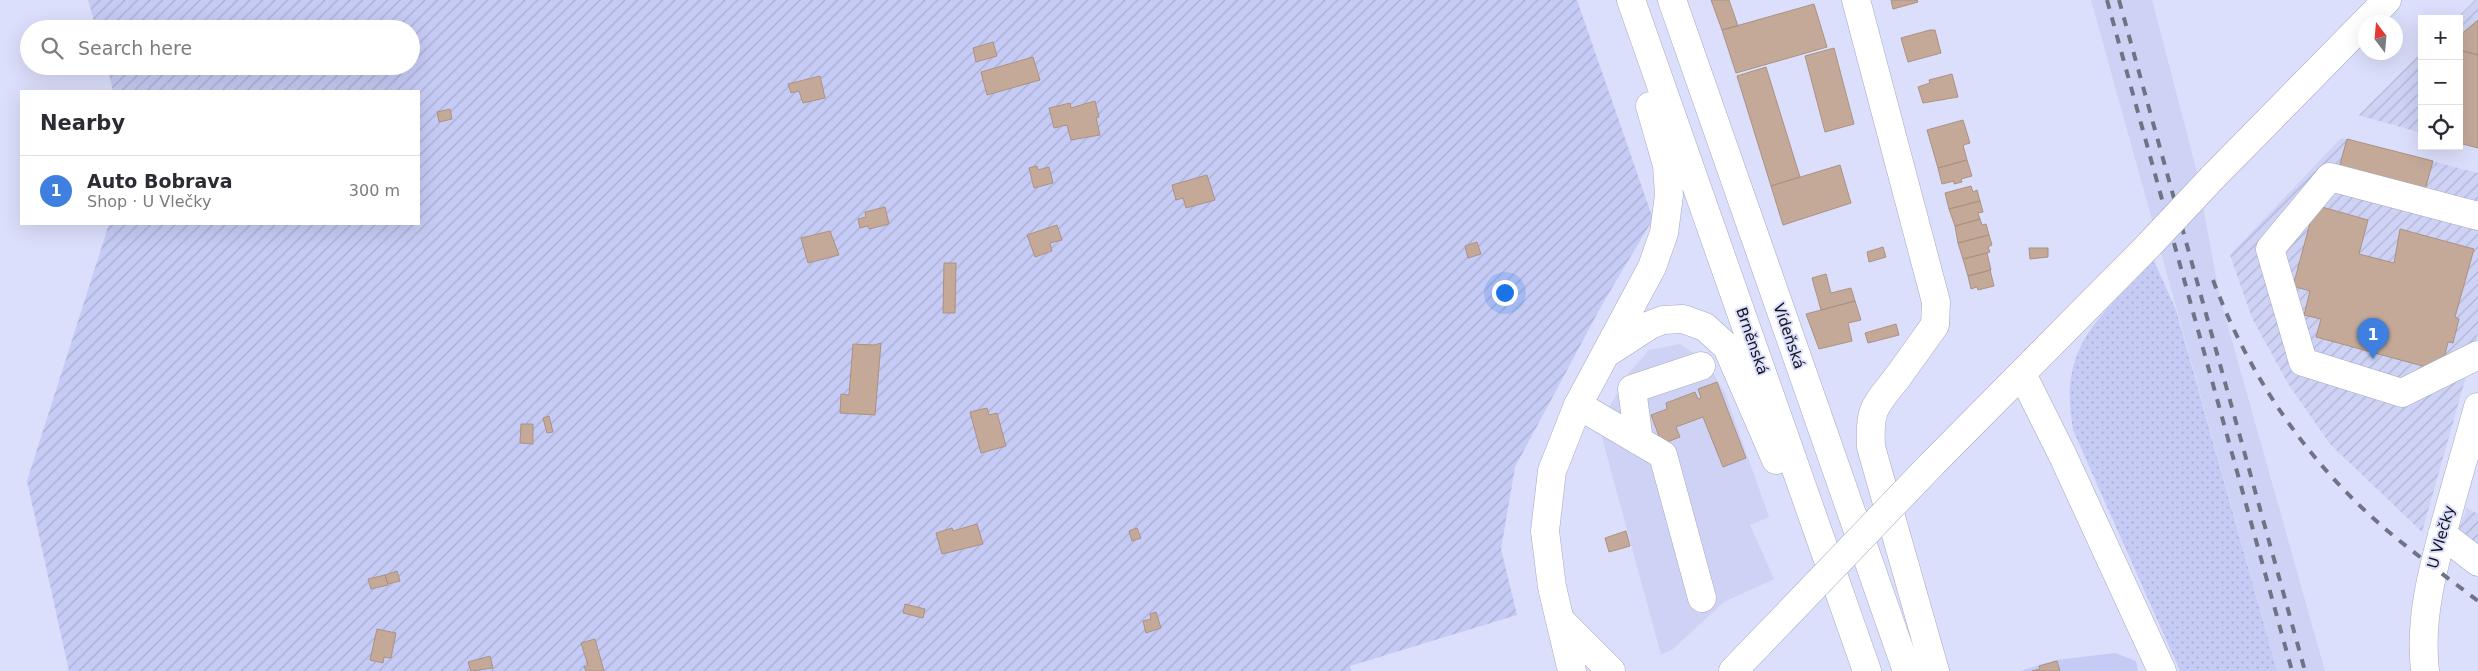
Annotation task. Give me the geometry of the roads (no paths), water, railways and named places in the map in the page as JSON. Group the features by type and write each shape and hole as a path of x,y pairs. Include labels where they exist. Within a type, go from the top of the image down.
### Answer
{"main road":[{"name":"Vídeňská","path":"1672,0 1907,671"},
{"path":"1856,0 1936,302 1935,325 1874,407 1870,427 1872,447 1935,671"},
{"path":"1733,671 1931,465 2150,244 2212,178 2387,0"},
{"path":"1572,671 1552,587 1545,531 1552,470 1578,405 1652,267 1664,233 1668,214 1667,165 1644,88 1634,6"},
{"name":"Brněnská","path":"1634,6 1867,671"},
{"path":"2478,216 2330,177 2270,249 2303,362 2402,393 2478,355"},
{"path":"1606,354 1650,325 1663,320 1683,319 1705,326 1727,348 1776,460 1805,492"},
{"path":"1639,441 1632,389 1700,366"},
{"path":"2022,374 2063,456 2162,671"},
{"path":"1578,405 1663,455 1702,598"},
{"name":"U Vlečky","path":"2425,671 2424,633 2427,594 2478,407"},
{"path":"2442,534 2478,562"},
{"path":"1560,620 1611,671"}],"railway":[{"path":"2107,0 2292,671"},
{"path":"2119,0 2305,671"},
{"path":"2213,280 2242,346 2260,378 2279,409 2322,466 2373,518 2411,550 2478,601"}],"place":[{"name":"Auto Bobrava","path":"2373,359"}]}
